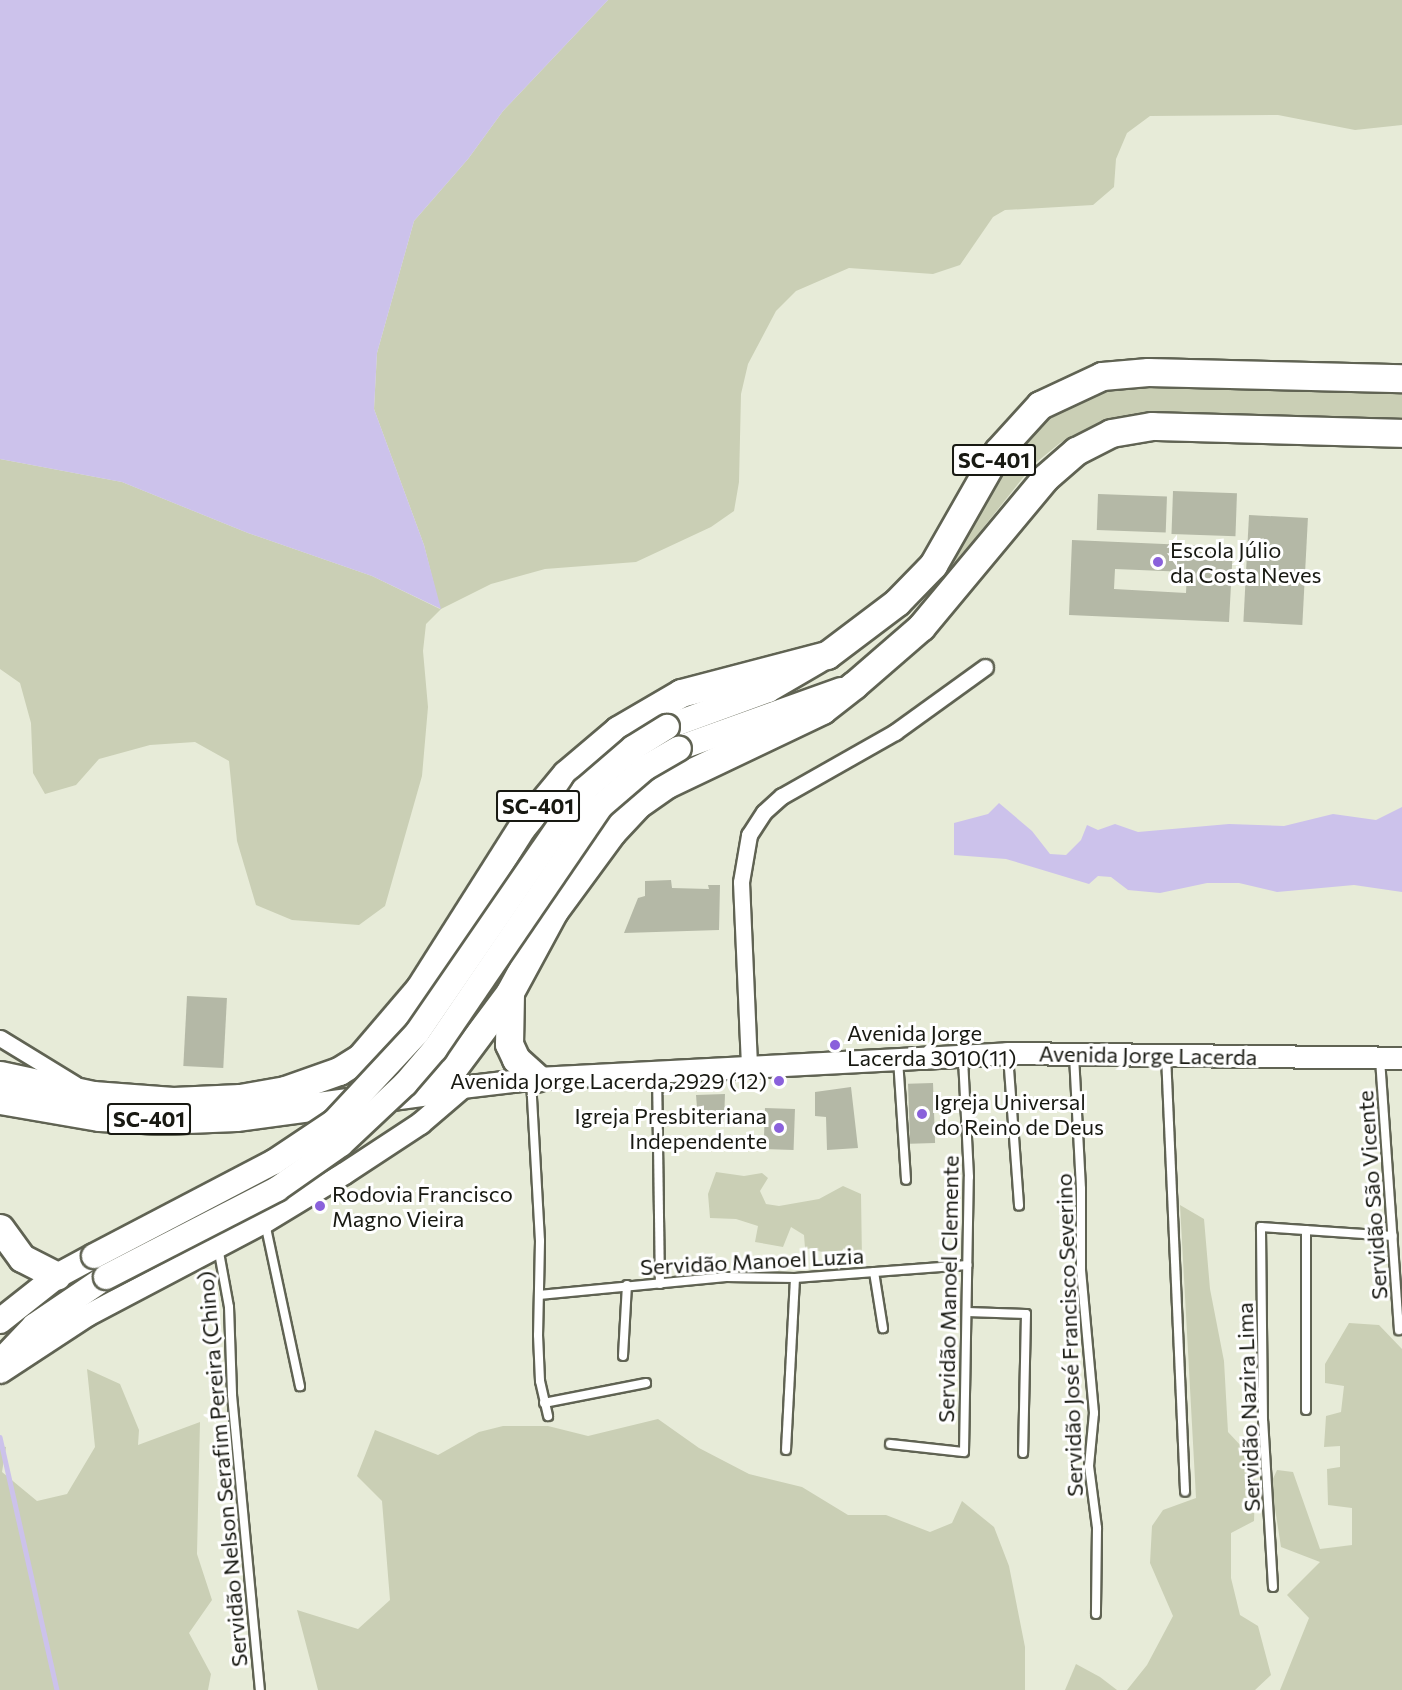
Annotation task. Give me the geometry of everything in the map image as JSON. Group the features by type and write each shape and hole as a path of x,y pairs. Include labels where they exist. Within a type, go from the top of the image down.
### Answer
{"highway":[{"name":"SC-401","path":"0,1075 93,1095 172,1101 240,1098 285,1090 339,1071 366,1052 418,989 522,827 593,749 681,693 827,655 916,584 960,522 998,451 1025,418 1059,393 1102,376 1148,372 1402,378"},
{"name":"SC-401","path":"0,1100 99,1117 163,1120 236,1117 428,1091 443,1082 510,992 554,911 612,832 638,805 667,784 822,711 921,627 1061,462 1092,441 1152,426 1402,433"},
{"path":"510,992 509,1044 516,1059 534,1078"},
{"path":"0,1228 22,1258 57,1276"}],"main road":[{"path":"0,1362 34,1326 100,1267 274,1162 334,1122 417,1033 584,790 633,748 667,727 768,690 827,655"},
{"path":"0,1321 57,1276 100,1267 277,1188 341,1144 405,1084 435,1049 601,806 645,768 679,748 854,685"},
{"name":"Avenida Jorge Lacerda","path":"428,1091 534,1078 1007,1053 1402,1058"},
{"path":"0,1372 87,1315 265,1221 420,1123 462,1087"}],"street":[{"path":"749,1065 741,882 749,835 764,812 782,796 896,732 985,667"},
{"path":"0,1038 93,1095"}],"lane":[{"path":"1007,1053 1019,1206"},
{"name":"Servidão José Francisco Severino","path":"1074,1053 1081,1270 1094,1413 1089,1466 1097,1528 1096,1614"},
{"path":"1166,1054 1185,1492"},
{"name":"Servidão Manoel Clemente","path":"890,1444 964,1452 968,1138 963,1055"},
{"path":"898,1058 906,1180"},
{"name":"Servidão São Vicente","path":"1380,1058 1400,1330"},
{"path":"657,1070 660,1284"},
{"path":"534,1078 543,1403 548,1416"},
{"path":"265,1221 300,1386"},
{"name":"Servidão Nazira Lima","path":"1273,1587 1263,1421 1261,1227 1306,1230"},
{"path":"1306,1410 1306,1230 1392,1236"},
{"name":"Servidão Nelson Serafim Pereira (Chino)","path":"217,1245 229,1307 232,1395 260,1690"},
{"name":"Servidão Manoel Luzia","path":"539,1295 726,1277 795,1278 968,1265"},
{"path":"874,1272 883,1328"},
{"path":"786,1450 795,1278"},
{"path":"623,1356 627,1285"},
{"path":"967,1312 1026,1314 1023,1454"},
{"path":"543,1403 646,1383"}],"green space":[{"path":"608,0 1402,0 1402,125 1355,130 1278,115 1150,116 1127,133 1116,159 1114,187 1093,205 1005,210 993,217 960,265 933,274 849,268 796,291 776,311 748,364 741,394 739,482 734,511 711,527 636,562 545,569 491,584 441,609 426,624 423,651 428,707 422,776 385,906 359,925 292,920 256,905 237,841 229,761 195,742 150,745 99,759 76,785 45,794 33,773 31,723 20,683 0,669 0,459 122,482 248,533 372,576 440,609 424,545 374,409 377,353 414,221 468,159 503,111"},
{"path":"1138,385 1402,391 1402,421 1153,414 1102,422 1060,443 1033,465 933,591 972,525 995,475 1013,449 1064,401 1105,388"},
{"path":"716,1172 744,1176 762,1173 768,1178 760,1191 766,1204 779,1206 819,1199 843,1186 861,1194 862,1261 805,1248 804,1235 791,1227 783,1247 755,1242 758,1226 736,1219 710,1218 708,1194"},
{"path":"1180,1205 1204,1219 1210,1289 1224,1361 1228,1432 1256,1462 1254,1521 1231,1533 1231,1578 1240,1615 1258,1626 1271,1675 1255,1690 1127,1690 1147,1665 1173,1616 1150,1563 1152,1526 1163,1510 1196,1498"},
{"path":"1349,1323 1379,1325 1402,1349 1402,1690 1280,1690 1309,1618 1287,1595 1320,1562 1281,1547 1271,1483 1277,1470 1293,1472 1320,1549 1352,1545 1352,1508 1328,1505 1327,1469 1340,1467 1340,1446 1324,1447 1326,1416 1341,1412 1344,1386 1325,1383 1325,1364"},
{"path":"87,1369 120,1384 139,1430 138,1445 200,1422 197,1554 212,1600 189,1633 211,1674 208,1690 0,1690 0,1446 6,1447 2,1472 37,1501 67,1494 95,1447"},
{"path":"658,1419 699,1448 749,1474 802,1487 848,1515 886,1515 930,1532 952,1523 962,1501 994,1527 1009,1566 1025,1647 1025,1690 318,1690 297,1610 358,1629 390,1600 382,1501 357,1476 375,1430 438,1455 479,1432 503,1426 548,1426 588,1436"},
{"path":"1076,1664 1100,1677 1117,1690 1065,1690"}],"shaded area":[{"path":"0,0 608,0 503,111 468,159 414,221 377,353 374,409 424,545 441,609 372,576 248,533 122,482 0,459"},
{"path":"999,803 1032,831 1050,854 1066,855 1081,840 1087,825 1098,830 1115,824 1138,832 1229,824 1284,826 1333,814 1376,820 1402,807 1402,892 1354,885 1277,892 1239,883 1207,883 1160,893 1128,890 1111,877 1098,876 1089,884 1006,859 954,855 954,823 988,814"}],"building":[{"path":"1173,491 1237,493 1235,536 1171,534"},
{"path":"1098,494 1167,496 1166,532 1097,530"},
{"path":"1249,515 1308,518 1302,625 1243,622"},
{"path":"1072,540 1233,547 1229,622 1069,615","holes":["1115,569 1187,572 1186,593 1114,589"]},
{"path":"671,880 672,888 709,889 708,885 720,885 719,930 624,933 638,898 645,896 645,881"},
{"path":"187,996 227,998 223,1068 183,1066"},
{"name":"Igreja Universal do Reino de Deus","path":"933,1083 935,1143 910,1144 908,1084"},
{"path":"851,1087 858,1148 827,1150 826,1117 815,1116 815,1092"},
{"path":"725,1094 724,1122 698,1120 696,1095"},
{"name":"Igreja Presbiteriana Independente","path":"765,1108 795,1109 794,1150 764,1149"}],"waterway":[{"path":"0,1437 57,1690"}],"place":[{"name":"Escola Júlio da Costa Neves","path":"1158,562"},
{"name":"Avenida Jorge Lacerda 3010(11)","path":"835,1045"},
{"name":"Avenida Jorge Lacerda,2929 (12)","path":"779,1081"},
{"name":"Igreja Universal do Reino de Deus","path":"922,1114"},
{"name":"Igreja Presbiteriana Independente","path":"779,1128"},
{"name":"Rodovia Francisco Magno Vieira","path":"320,1206"}]}
